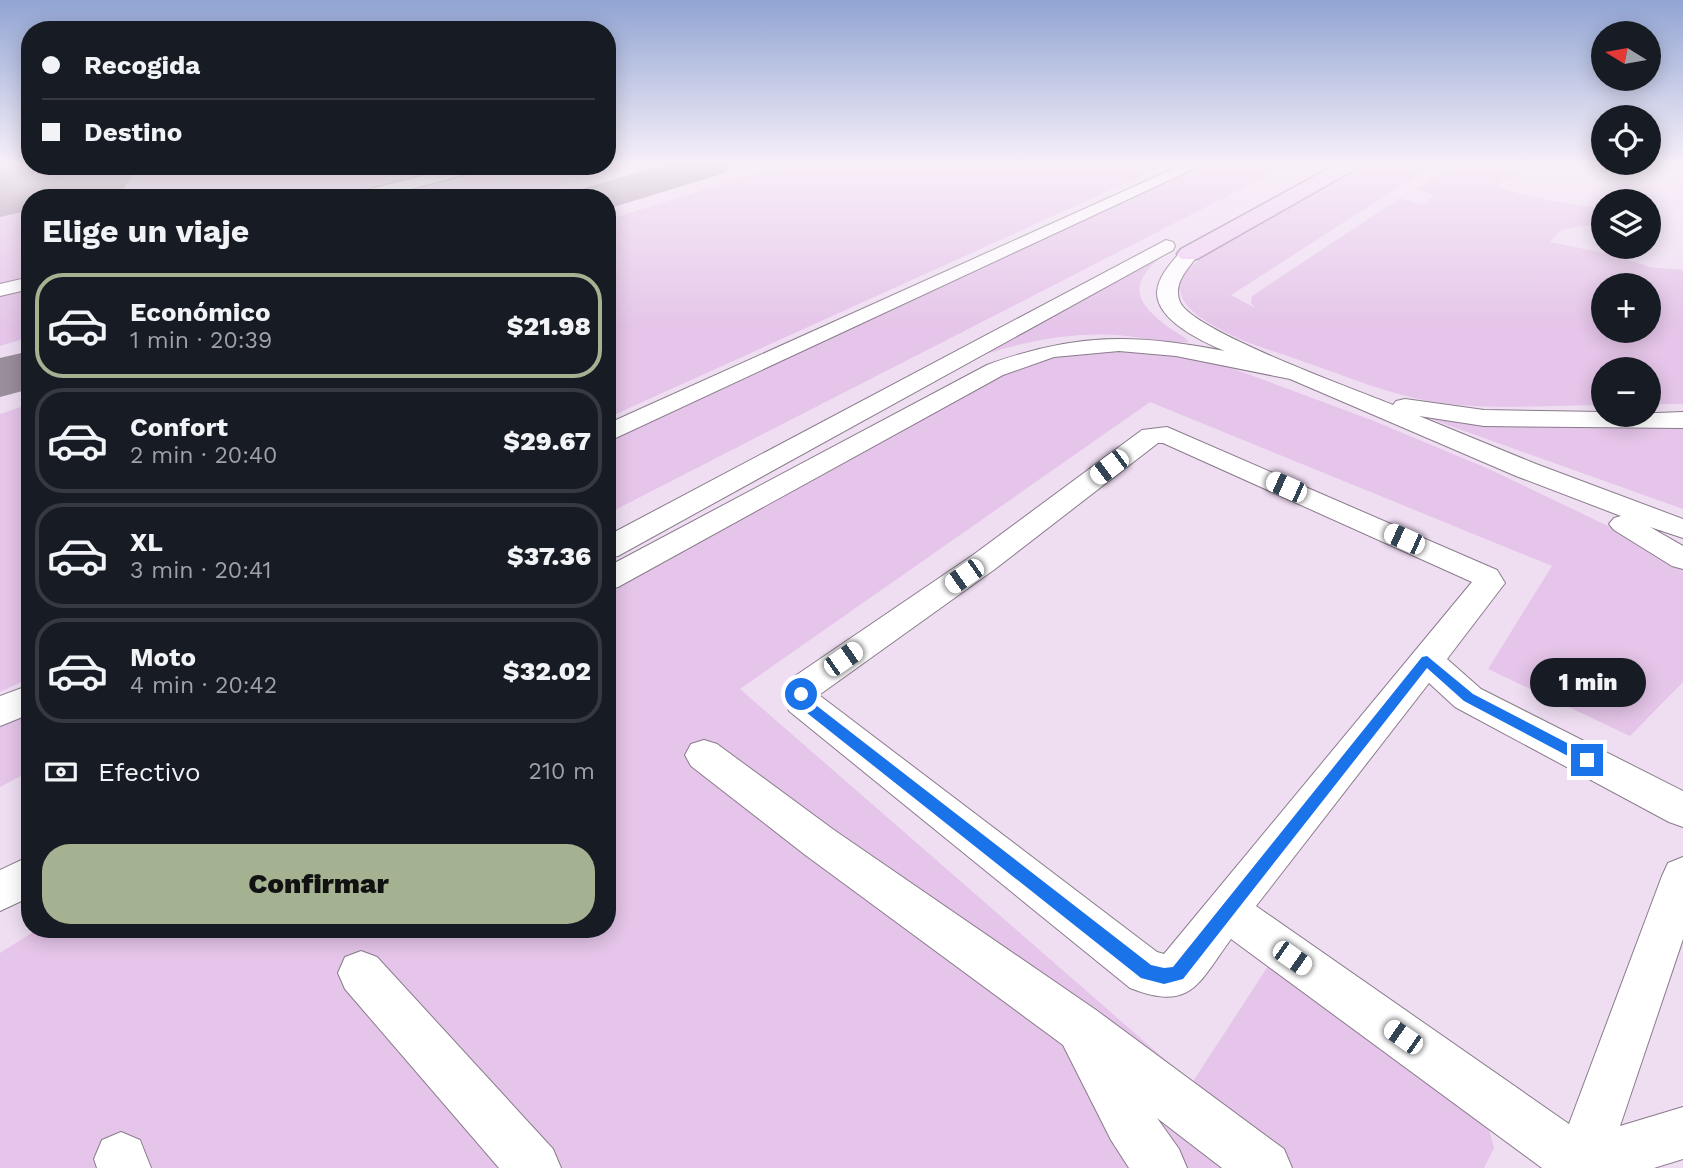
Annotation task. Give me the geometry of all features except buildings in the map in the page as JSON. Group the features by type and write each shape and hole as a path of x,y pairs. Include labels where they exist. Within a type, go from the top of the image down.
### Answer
{"main road":[{"path":"1177,250 1228,219"},
{"path":"1177,250 1240,219"}],"street":[{"path":"616,430 1075,219"},
{"path":"1177,250 1166,293 1178,314 1213,338 1526,470 1683,529"},
{"path":"616,544 1177,250"},
{"path":"0,290 21,285"},
{"path":"616,575 995,370 1044,353 1086,346 1143,345 1209,355 1289,372"},
{"path":"1333,390 1404,406 1484,418 1675,421"},
{"path":"1158,434 1167,435 1486,577 1489,583 1427,661 1178,974 1164,976 1146,972 802,702 801,694 807,685 984,562 1130,451 1158,434"},
{"path":"1526,470 1683,559"},
{"path":"1427,661 1468,698 1683,810"},
{"path":"0,712 21,702"},
{"path":"704,755 819,842 1079,1027 1265,1168"},
{"path":"1580,1166 1683,876"},
{"path":"0,894 21,881"},
{"path":"0,894 21,884"},
{"path":"1226,911 1580,1166"},
{"path":"361,973 505,1146 534,1168"},
{"path":"1079,1027 1129,1122 1160,1168"},
{"path":"1580,1166 1683,1133"}],"shaded area":[{"path":"0,219 21,219 21,279 0,285"},
{"path":"616,219 1048,219 616,414"},
{"path":"1088,219 1184,219 616,509 616,438"},
{"path":"1268,219 1350,219 1231,295 1255,308 1251,303 1252,296 1369,219 1591,219 1591,225 1561,230 1550,242 1591,250 1591,259 1625,259 1650,267 1683,270 1683,404 1661,404 1661,357 1591,357 1591,405 1471,406 1412,398 1248,342 1208,322 1184,302 1180,284 1186,273 1205,255"},
{"path":"1171,248 1148,270 1142,280 1141,298 1157,318 1189,342 1114,335 1074,336 1016,345 960,363"},
{"path":"21,286 21,340 0,346 0,292"},
{"path":"1105,348 1200,358 1374,421 1491,470 1683,562 1683,682 1630,736 1488,669 1552,566 1150,402 740,689 1192,1083 1274,957 1486,1119 1494,1148 1484,1168 0,1168 0,953 24,938 616,938 616,587 754,508 766,507 999,373 1055,353"},
{"path":"21,407 21,682 0,692 0,414"},
{"path":"1425,417 1591,425 1591,427 1683,429 1683,509"},
{"path":"21,711 21,776 0,787 0,721"}],"taxiway":[{"path":"0,378 21,372"}],"route":[{"path":"801,694 802,702 1146,972 1164,976 1178,974 1427,661 1468,698 1587,760"}]}
